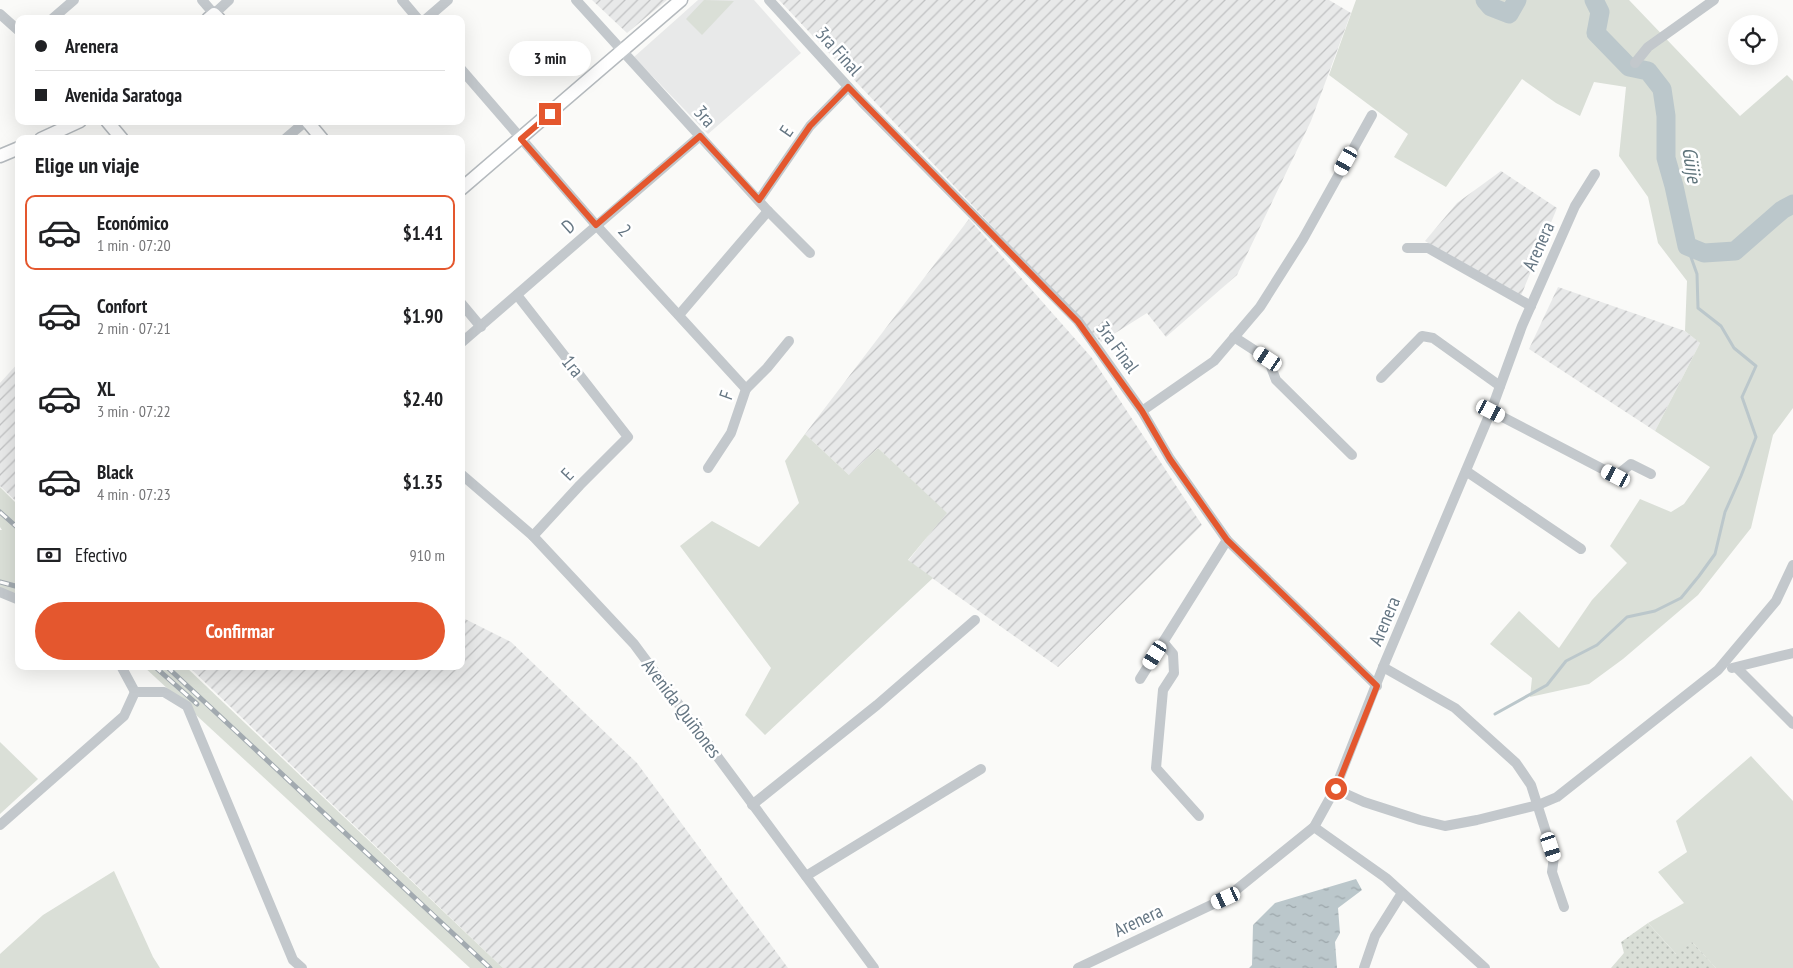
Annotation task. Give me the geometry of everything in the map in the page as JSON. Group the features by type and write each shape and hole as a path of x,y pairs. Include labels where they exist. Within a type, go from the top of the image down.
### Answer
{"main road":[{"path":"465,186 681,0"},
{"path":"50,135 71,125"},
{"path":"110,125 119,135"},
{"path":"310,125 318,135"},
{"path":"0,156 15,150"}],"street":[{"path":"57,15 74,0"},
{"path":"202,0 213,15"},
{"path":"216,15 229,0"},
{"path":"402,0 415,15"},
{"path":"431,15 448,0"},
{"name":"3ra","path":"576,0 768,211 810,253"},
{"name":"3ra Final","path":"769,0 848,87 1078,322 1142,411 1170,459 1227,540 1377,686"},
{"path":"1635,63 1648,47 1714,0"},
{"path":"0,14 15,27"},
{"name":"2","path":"465,74 596,225 746,389"},
{"name":"E","path":"759,200 810,126 848,87"},
{"path":"1142,411 1214,361 1260,307 1303,239 1372,115"},
{"path":"290,135 301,125"},
{"name":"D","path":"465,340 700,136"},
{"name":"Arenera","path":"1078,968 1226,898 1314,827 1336,789 1383,667 1491,411 1531,306 1575,206 1595,174"},
{"path":"679,315 768,211"},
{"path":"1407,248 1428,248 1531,306"},
{"name":"1ra","path":"517,295 628,437"},
{"path":"465,308 481,327"},
{"path":"1381,378 1422,336 1433,338 1500,386"},
{"path":"1234,337 1268,359 1276,380 1352,455"},
{"name":"F","path":"708,468 731,433 746,389 767,368 789,341"},
{"path":"1491,411 1616,476 1631,464 1651,474"},
{"name":"E","path":"533,536 628,437"},
{"path":"1466,471 1581,548"},
{"name":"Avenida Quiñones","path":"465,477 533,536 634,644 874,968"},
{"path":"1140,679 1227,540"},
{"path":"1336,789 1364,802 1445,826 1477,820 1557,797 1718,670 1776,601 1793,565"},
{"path":"0,592 15,598"},
{"path":"752,805 877,705 976,620"},
{"path":"1163,642 1173,654 1174,673 1163,690 1156,768 1198,816"},
{"path":"1718,670 1738,668 1793,653"},
{"path":"1383,667 1455,708 1516,763 1531,785 1538,804 1554,856 1552,872 1564,907"},
{"path":"1738,668 1793,724"},
{"path":"123,670 135,692"},
{"path":"0,825 124,716 135,692"},
{"path":"135,692 164,692 187,706 293,960 302,968"},
{"path":"806,876 981,768"},
{"path":"1314,827 1386,878 1485,968"},
{"path":"1364,968 1375,936 1402,892"}],"shaded area":[{"path":"592,0 667,0 627,33"},
{"path":"698,0 754,0 801,53 708,134 634,57"},
{"path":"704,0 734,1 702,35 686,19"},
{"path":"779,0 1329,0 1351,13 1311,121 1237,275 1166,337 1147,313 1101,342"},
{"path":"1356,0 1629,0 1740,116 1787,75 1793,81 1793,408 1773,435 1751,528 1698,595 1623,659 1589,684 1530,697 1532,678 1490,644 1519,611 1559,648 1592,600 1627,563 1610,546 1640,499 1671,512 1684,504 1710,467 1655,431 1700,343 1685,331 1687,281 1658,243 1648,197 1619,156 1626,87 1594,82 1580,116 1556,103 1522,79 1446,187 1394,157 1408,134 1329,75"},
{"path":"1501,171 1557,208 1520,298 1425,241 1457,203"},
{"path":"969,219 1092,358 1202,525 1058,667 908,561 946,513 878,448 849,475 805,434"},
{"path":"1558,287 1685,331 1700,343 1655,431 1529,349"},
{"path":"15,366 15,500 0,486 0,383"},
{"path":"805,434 849,475 878,448 947,513 908,560 933,578 765,735 745,715 771,668 680,546 712,521 759,547 799,503 785,461"},
{"path":"0,487 15,502 15,598 0,592 0,530 2,530 0,527"},
{"path":"465,619 511,642 637,763 788,968 503,968 192,670 465,670"},
{"path":"147,670 189,670 503,968 470,968"},
{"path":"0,742 38,779 0,814"},
{"path":"1751,756 1793,801 1793,968 1716,968 1692,942 1677,955 1648,923 1684,903 1658,872 1687,852 1676,821"},
{"path":"114,871 153,957 160,968 0,968 0,954 43,915"},
{"path":"1648,923 1676,954 1692,942 1716,968 1611,968 1624,953 1621,942"}],"water":[{"path":"1356,879 1362,890 1338,908 1340,933 1335,942 1337,968 1249,968 1252,965 1253,925 1275,903"}],"waterway":[{"name":"Güije","path":"1485,0 1491,7 1509,14 1517,0"},
{"name":"Güije","path":"1594,0 1600,12 1596,33 1629,67 1648,71 1662,89 1666,116 1666,158 1687,246 1704,253 1735,251 1782,210 1793,204"},
{"path":"1495,714 1547,685 1566,661 1597,645 1627,617 1655,611 1681,598 1715,554 1725,512 1756,437 1742,397 1756,366 1734,348 1721,326 1698,308 1697,274 1687,246"}],"railway":[{"path":"0,512 15,525"},
{"path":"0,582 15,586"},
{"path":"159,670 197,704"},
{"path":"170,670 490,968"}],"route":[{"path":"550,114 521,139 596,225 700,136 759,200 810,126 848,87 1078,322 1142,411 1170,459 1227,540 1377,686 1336,789"}]}
